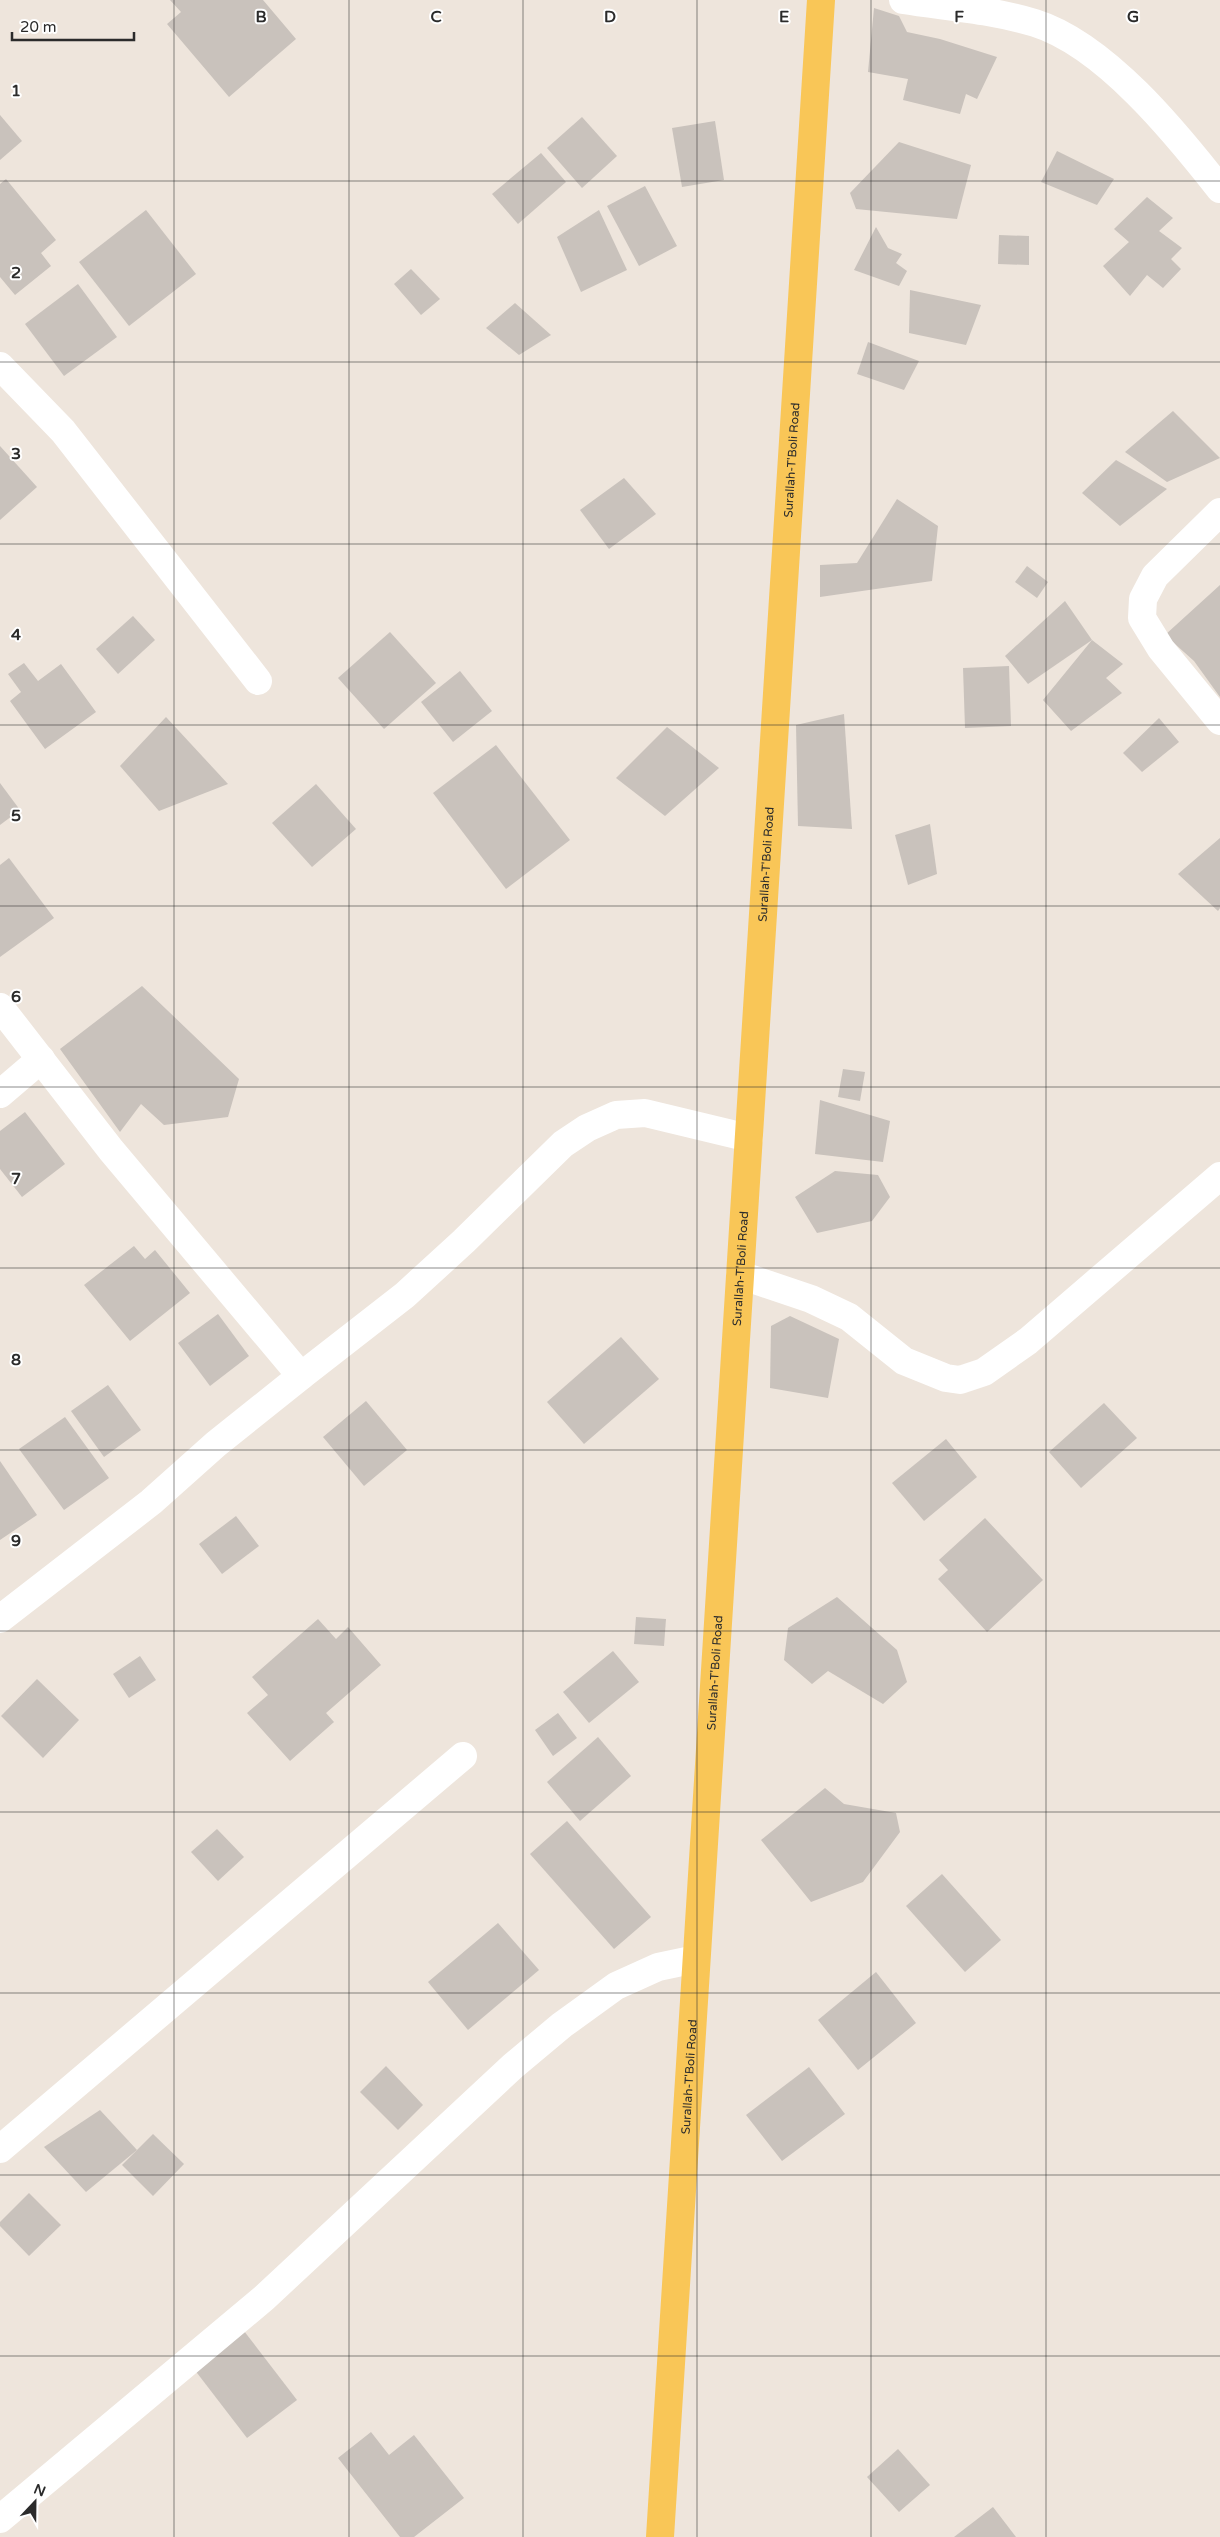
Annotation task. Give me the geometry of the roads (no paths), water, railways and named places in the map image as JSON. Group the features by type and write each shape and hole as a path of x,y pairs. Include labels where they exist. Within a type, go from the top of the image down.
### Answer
{"main road":[{"name":"Surallah-T'Boli Road","path":"660,2537 821,0"}],"street":[{"path":"903,0 1005,16 1036,23 1066,38 1088,52 1176,134 1220,189"},
{"path":"0,366 63,431 258,681"},
{"path":"1220,512 1155,576 1143,599 1142,618 1161,649 1220,720"},
{"path":"0,1007 111,1150 301,1376"},
{"path":"0,1094 40,1059"},
{"path":"0,1618 151,1502 216,1444 405,1295 464,1241 563,1144 587,1128 616,1115 645,1113 749,1138"},
{"path":"740,1275 811,1299 849,1317 904,1361 930,1373 960,1380 984,1372 1028,1341 1220,1176"},
{"path":"0,2149 464,1756"},
{"path":"0,2519 264,2298 513,2066 562,2025 616,1986 658,1967 696,1959"}]}
